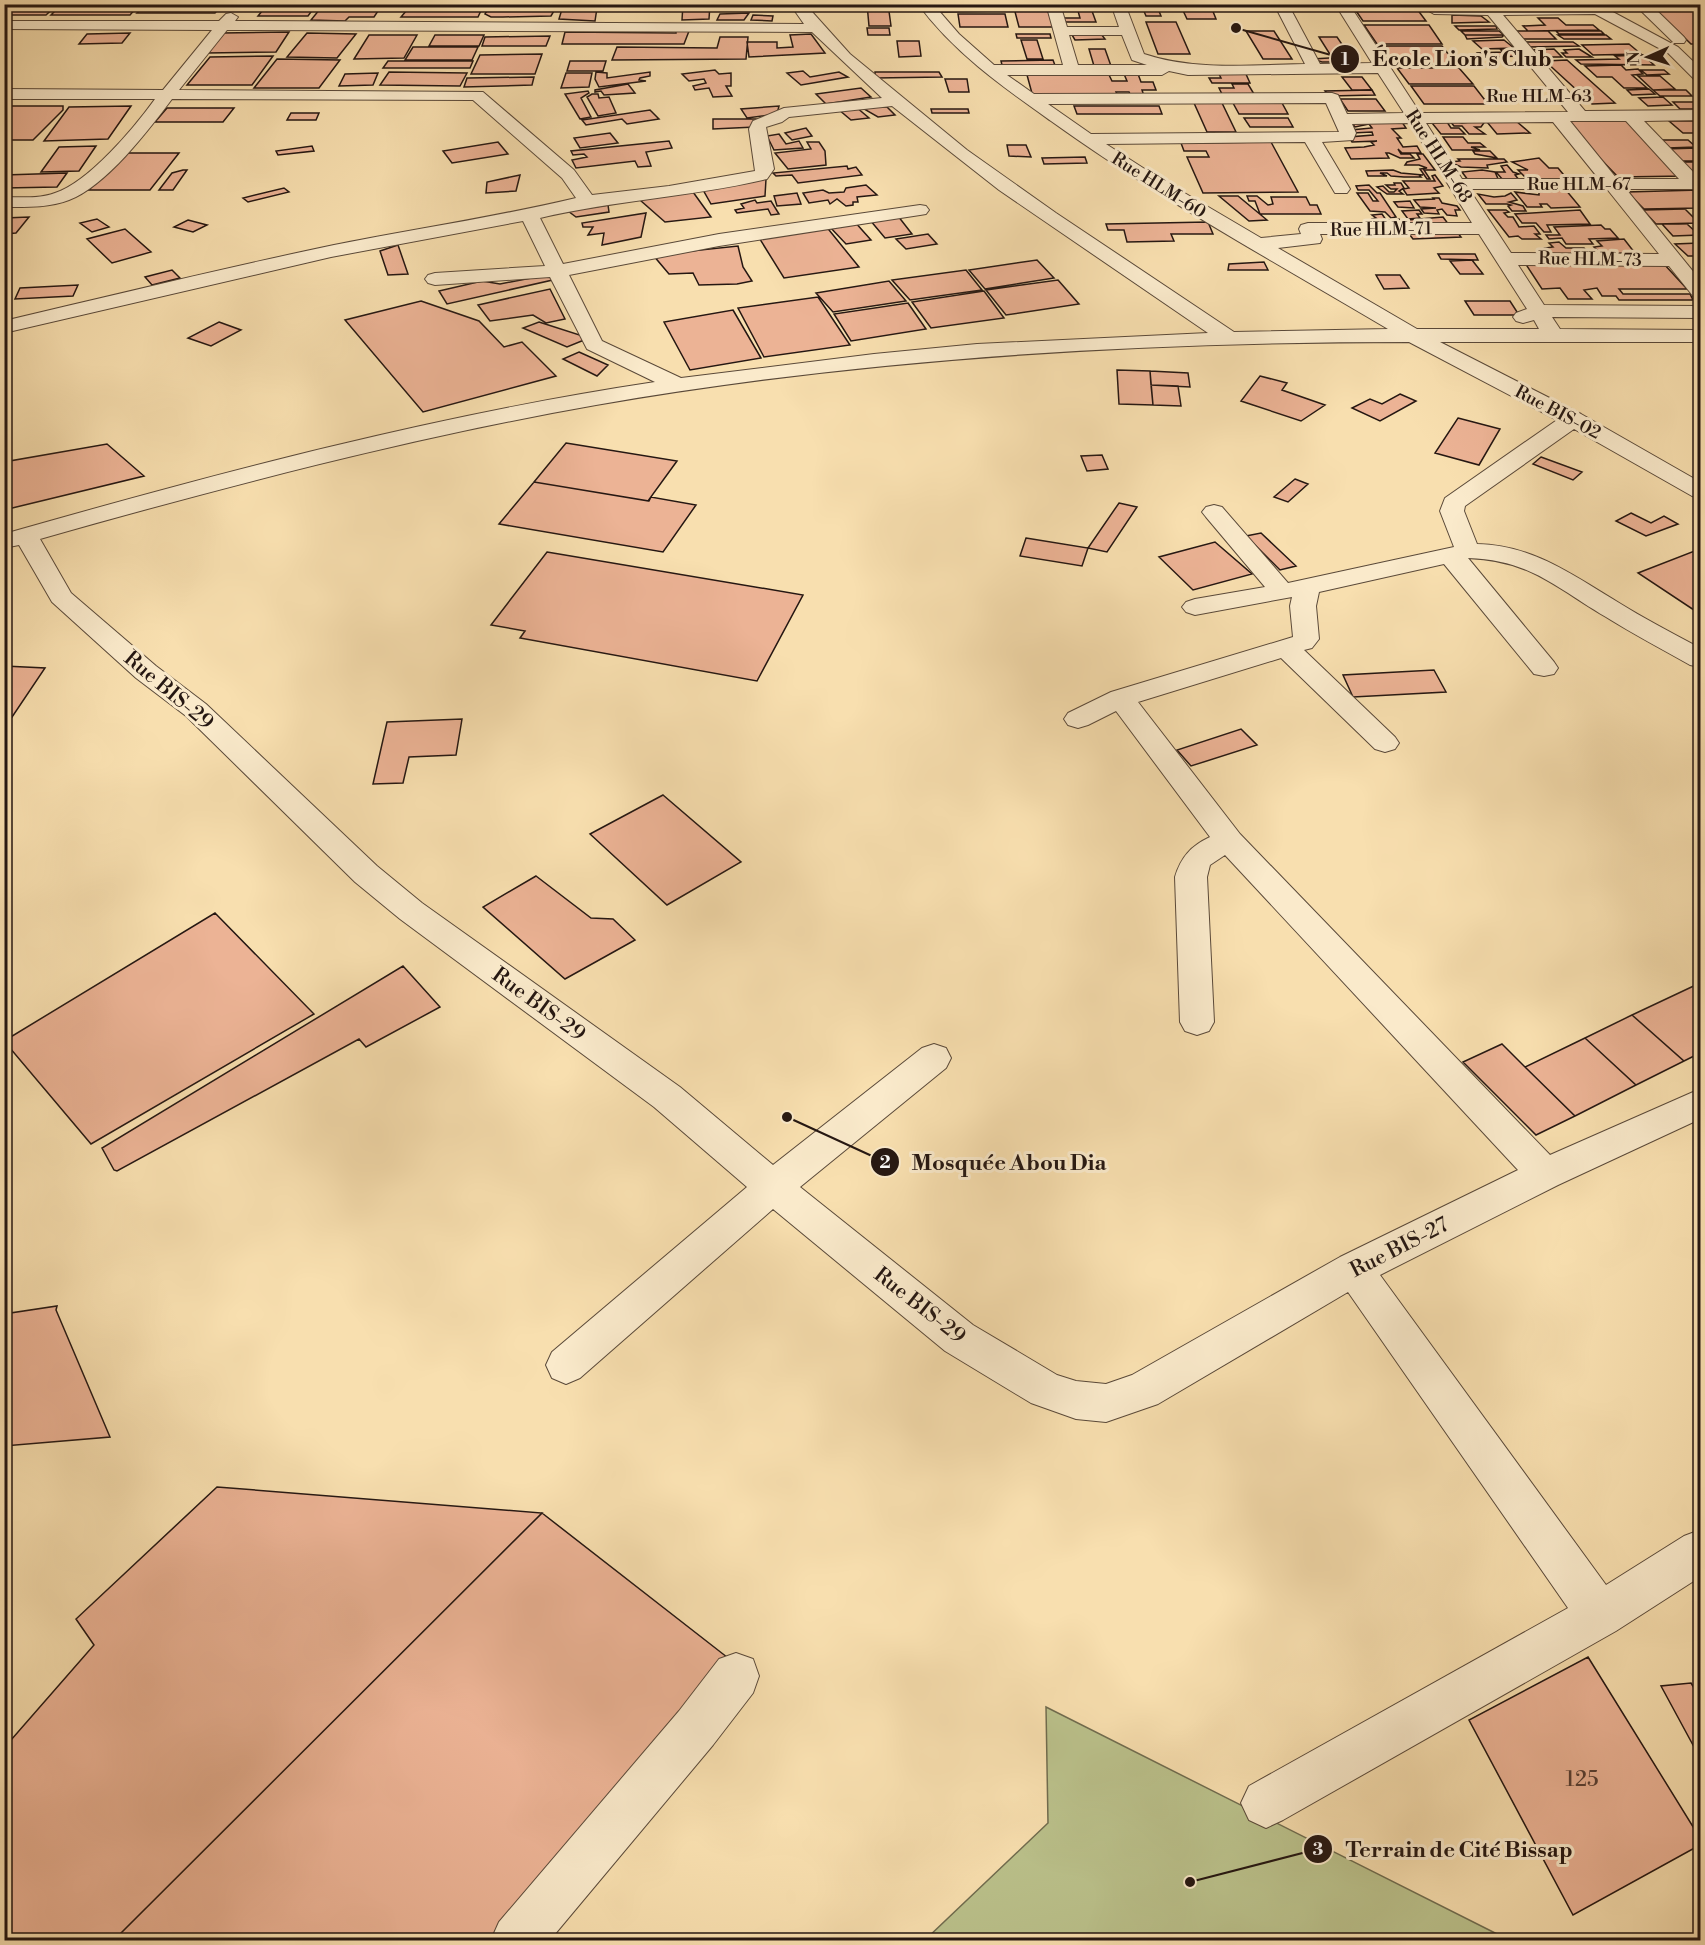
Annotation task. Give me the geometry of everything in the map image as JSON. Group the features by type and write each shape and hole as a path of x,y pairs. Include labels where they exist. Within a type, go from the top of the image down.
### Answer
{"street":[{"path":"4,202 41,201 62,197 81,188 138,133 190,64 242,4"},
{"path":"797,4 818,28 895,101 979,166 1231,339"},
{"name":"Rue HLM-60","path":"925,4 954,37 990,70 1087,140 1148,179 1414,336"},
{"path":"1053,4 1072,70"},
{"path":"1118,4 1137,57 1188,70"},
{"path":"1281,4 1316,69"},
{"name":"Rue HLM-68","path":"1342,4 1554,336"},
{"path":"1425,4 1434,10 1443,11 1592,7 1672,50 1701,76"},
{"path":"1641,4 1692,50 1672,50"},
{"path":"1492,11 1579,115"},
{"path":"390,27 398,12"},
{"path":"4,25 818,28"},
{"path":"1060,31 1127,31"},
{"path":"990,70 1383,68"},
{"path":"1162,70 1194,137"},
{"path":"4,94 477,95 568,174 587,201"},
{"path":"1029,99 1332,98 1347,136 1087,140"},
{"path":"4,327 273,263 445,228 529,214 587,201 669,191 761,175 765,170 757,129 759,124 776,119 784,113 895,101"},
{"path":"1556,115 1701,292"},
{"path":"1630,115 1697,184"},
{"name":"Rue HLM-63","path":"1342,119 1701,115"},
{"path":"1310,137 1341,189"},
{"name":"Rue HLM-67","path":"1457,184 1697,184"},
{"path":"435,279 556,271 718,240 920,210"},
{"path":"529,214 594,345 680,386"},
{"name":"Rue HLM-71","path":"1257,244 1313,239 1308,229 1485,228"},
{"name":"Rue HLM-73","path":"1505,259 1675,260"},
{"path":"1381,317 1520,319 1537,309 1701,306"},
{"path":"1537,309 1701,312"},
{"path":"15,539 221,483 511,414 680,386 877,360 1090,345 1231,339 1414,336 1701,336"},
{"name":"Rue BIS-02","path":"1414,336 1690,478 1701,491"},
{"path":"1544,668 1459,553 1452,511 1453,503 1573,419"},
{"path":"1078,719 1121,698 1286,648 1306,639 1303,606 1294,589 1214,512"},
{"name":"Rue BIS-29","path":"15,539 61,597 146,672 196,710 366,873 411,911 667,1097 773,1187 959,1338 1046,1390 1076,1400 1106,1403"},
{"path":"1195,607 1294,589 1459,553 1499,552 1534,562 1607,607 1701,659"},
{"path":"1286,648 1385,743"},
{"path":"1121,698 1229,841 1545,1174"},
{"path":"1197,1022 1192,871 1198,857 1229,841"},
{"path":"566,1365 773,1187 934,1058"},
{"name":"Rue BIS-27","path":"1106,1403 1143,1391 1354,1269 1545,1174 1701,1103"},
{"path":"1354,1269 1600,1615"},
{"path":"1266,1803 1600,1615 1701,1552"},
{"path":"518,1941 696,1728 736,1676"}],"green space":[{"path":"1046,1707 1509,1940 925,1940 1048,1823"}],"building":[{"path":"4,4 58,4 46,15 4,15"},
{"path":"146,4 223,4 215,13 137,13"},
{"path":"324,4 382,5 374,17 349,17 345,21 311,20"},
{"path":"412,4 484,4 478,17 401,17"},
{"path":"491,4 558,4 551,16 491,17 485,14"},
{"path":"602,4 635,4 634,11 619,11 620,5"},
{"path":"683,4 710,4 709,19 682,20"},
{"path":"867,4 888,4 891,26 869,26"},
{"path":"935,4 1003,4 1005,11 937,12"},
{"path":"1013,4 1046,4 1053,27 1019,27"},
{"path":"1141,4 1156,4 1161,16 1146,16"},
{"path":"1180,4 1210,4 1216,19 1187,19"},
{"path":"1650,4 1700,4 1700,44 1691,44"},
{"path":"267,5 316,5 308,16 258,16"},
{"path":"1352,5 1414,5 1426,21 1363,21"},
{"path":"60,6 137,7 130,15 51,15"},
{"path":"1101,6 1102,10 1057,10 1056,7"},
{"path":"597,8 595,21 559,19 562,9"},
{"path":"1078,11 1092,11 1096,22 1064,22 1063,18 1080,18"},
{"path":"749,13 744,20 717,20 720,14"},
{"path":"958,14 1005,14 1008,27 960,27"},
{"path":"753,15 773,16 772,21 751,20"},
{"path":"1452,15 1481,16 1489,22 1452,23"},
{"path":"1538,18 1558,18 1566,25 1593,25 1599,30 1528,31 1523,26 1545,25"},
{"path":"1146,22 1176,22 1190,54 1158,54"},
{"path":"1364,25 1429,25 1442,44 1377,44"},
{"path":"1455,26 1496,26 1497,29 1459,30"},
{"path":"867,28 889,28 890,35 868,35"},
{"path":"676,31 689,31 684,44 562,44 565,32 676,33"},
{"path":"1246,31 1274,31 1292,59 1263,59"},
{"path":"1461,31 1499,31 1504,35 1465,35"},
{"path":"1511,31 1548,31 1556,39 1520,39"},
{"path":"1556,31 1601,31 1604,34 1559,34"},
{"path":"289,32 276,52 207,53 222,33"},
{"path":"130,33 122,43 79,44 87,34"},
{"path":"307,33 356,34 337,58 287,57"},
{"path":"811,34 825,53 749,57 747,42 777,42 777,48 793,47 790,35"},
{"path":"1016,34 1050,34 1051,38 1017,38"},
{"path":"1101,34 1105,39 1075,40 1072,35"},
{"path":"369,35 417,35 404,58 354,59"},
{"path":"435,35 484,35 479,46 429,46"},
{"path":"1465,35 1504,35 1467,39"},
{"path":"1558,35 1606,35 1611,39 1564,39"},
{"path":"550,36 546,46 482,46 485,37"},
{"path":"720,37 748,37 746,59 612,60 617,47 717,48"},
{"path":"1319,37 1337,37 1350,56 1331,56"},
{"path":"1021,40 1037,40 1043,59 1027,59"},
{"path":"1504,40 1514,48 1482,49 1473,41"},
{"path":"897,41 919,41 921,56 899,57"},
{"path":"1522,42 1573,42 1579,46 1528,47"},
{"path":"1629,44 1641,54 1593,55 1582,45"},
{"path":"1380,46 1442,46 1456,64 1392,64"},
{"path":"413,47 478,47 472,60 405,60"},
{"path":"1089,49 1105,49 1111,66 1094,66"},
{"path":"1500,49 1516,49 1524,56 1484,57 1478,53 1503,52"},
{"path":"1554,49 1562,57 1540,57 1532,50"},
{"path":"1579,49 1592,57 1566,57 1562,53 1567,53 1564,50"},
{"path":"542,54 535,74 471,74 480,55"},
{"path":"1643,55 1654,65 1581,64 1576,60 1619,59 1615,56"},
{"path":"273,56 252,85 187,85 210,57"},
{"path":"1346,57 1350,62 1322,62 1312,59"},
{"path":"277,59 340,60 319,88 254,88"},
{"path":"1053,60 1056,68 1003,69 1001,61"},
{"path":"1567,60 1615,103 1592,104 1545,61"},
{"path":"388,61 473,61 470,68 383,68"},
{"path":"570,61 606,61 603,71 567,71"},
{"path":"1621,65 1626,70 1638,69 1643,74 1632,75 1647,88 1624,88 1612,77 1597,77 1585,66"},
{"path":"1397,68 1459,68 1473,84 1409,84"},
{"path":"715,70 719,74 731,73 731,86 726,86 732,96 713,97 709,88 695,90 693,86 706,83 704,79 689,81 682,74"},
{"path":"1641,70 1664,70 1669,74 1647,75"},
{"path":"803,71 810,77 839,72 848,77 801,85 787,73"},
{"path":"389,72 467,73 460,86 380,85"},
{"path":"596,72 607,73 607,78 650,72 650,76 639,80 646,81 599,87 595,79"},
{"path":"875,72 939,72 942,77 875,78"},
{"path":"1218,72 1245,72 1250,83 1212,83 1209,78 1221,78"},
{"path":"378,73 373,85 339,86 345,74"},
{"path":"566,73 592,73 589,87 561,88"},
{"path":"1124,74 1138,74 1141,82 1153,82 1156,90 1142,90 1144,96 1131,96 1129,92 1116,92 1118,96 1033,97 1027,75 1109,75 1112,81 1127,81"},
{"path":"1638,76 1660,76 1675,89 1653,90"},
{"path":"534,77 532,85 464,87 467,78"},
{"path":"1342,77 1362,77 1372,90 1352,90"},
{"path":"945,79 967,79 969,92 949,92"},
{"path":"628,84 635,93 604,95 601,91 595,92 595,90"},
{"path":"1232,84 1248,84 1254,94 1222,94 1219,88 1234,88"},
{"path":"1411,86 1474,86 1488,104 1424,104"},
{"path":"861,88 871,97 826,104 816,94"},
{"path":"1649,89 1655,94 1632,95 1627,90"},
{"path":"1372,90 1375,95 1329,96 1325,91"},
{"path":"1653,90 1686,90 1692,96 1660,96"},
{"path":"588,91 589,93 581,98 591,117 580,119 565,94"},
{"path":"598,94 599,98 609,97 616,113 598,116 587,97"},
{"path":"1663,97 1672,105 1648,106 1639,98"},
{"path":"1340,99 1376,99 1385,111 1348,111"},
{"path":"1673,102 1700,102 1700,109 1680,109"},
{"path":"1194,103 1222,103 1236,132 1207,132"},
{"path":"1233,103 1282,103 1288,114 1239,114"},
{"path":"4,106 63,106 63,110 33,140 4,140"},
{"path":"131,106 108,139 44,141 69,107"},
{"path":"779,106 777,114 747,118 741,109"},
{"path":"1074,106 1159,106 1162,114 1077,114"},
{"path":"856,107 869,118 851,120 838,109"},
{"path":"887,107 895,115 878,117 864,109"},
{"path":"167,108 234,108 223,122 155,122"},
{"path":"931,109 968,109 969,113 932,113"},
{"path":"650,110 659,119 627,124 622,119 586,125 582,120"},
{"path":"291,113 319,113 316,120 287,120"},
{"path":"1624,117 1685,176 1618,177 1561,118"},
{"path":"1244,118 1288,118 1293,127 1250,127"},
{"path":"713,119 756,119 755,127 713,129"},
{"path":"1449,120 1462,123 1486,120 1481,127 1475,127 1485,134 1469,134 1462,126 1454,126"},
{"path":"1516,121 1530,133 1497,134 1487,122"},
{"path":"1669,121 1700,121 1700,133 1683,133"},
{"path":"1351,122 1402,122 1406,128 1392,129 1401,138 1397,138 1403,147 1417,146 1421,153 1402,153 1398,149 1401,154 1410,154 1414,158 1400,158 1386,153 1389,158 1351,159 1345,148 1374,145 1371,142 1377,141 1352,142 1349,137 1373,135 1372,132 1352,133 1351,130 1372,128 1369,124 1355,127"},
{"path":"1447,122 1451,128 1459,128 1465,134 1441,134 1432,123"},
{"path":"806,128 812,136 792,140 785,133"},
{"path":"610,133 618,143 580,148 574,138"},
{"path":"779,134 786,144 799,141 803,148 774,150 767,136"},
{"path":"1443,137 1463,137 1468,143 1480,143 1485,147 1471,147 1480,150 1452,150"},
{"path":"1659,140 1688,140 1696,147 1667,148"},
{"path":"669,141 672,148 646,152 651,166 638,167 635,161 576,168 572,160 587,157 584,154 573,155 571,151"},
{"path":"498,142 508,154 452,163 443,151"},
{"path":"807,142 819,142 825,151 826,165 788,169 775,153 811,149"},
{"path":"1271,142 1298,192 1203,193 1187,157 1209,157 1206,151 1184,151 1181,143"},
{"path":"1007,145 1026,145 1031,157 1009,156"},
{"path":"96,146 79,171 41,172 59,147"},
{"path":"312,146 314,151 278,155 276,151"},
{"path":"1698,148 1700,161 1677,161 1664,149"},
{"path":"1473,151 1490,151 1497,158 1475,154"},
{"path":"120,153 179,153 150,190 89,190"},
{"path":"1417,154 1423,154 1435,170 1424,170 1430,179 1427,179 1420,169 1427,168 1419,165 1405,165 1407,162 1420,159"},
{"path":"1085,157 1087,163 1044,164 1042,158"},
{"path":"1539,158 1549,168 1558,168 1568,180 1526,178 1518,170 1528,170 1512,162"},
{"path":"1458,159 1504,159 1507,162 1487,165 1488,168 1461,167 1450,162 1460,161"},
{"path":"1682,162 1700,162 1700,176 1696,176"},
{"path":"1507,165 1513,172 1519,174 1515,175 1520,181 1503,180 1496,172 1505,172 1501,166"},
{"path":"847,166 848,169 856,167 862,175 798,183 792,175 776,176 773,173"},
{"path":"187,170 173,190 159,190 172,173"},
{"path":"1393,170 1423,175 1404,177 1380,173 1387,176 1368,176 1366,171"},
{"path":"1482,170 1495,172 1499,181 1468,180 1462,172"},
{"path":"67,173 57,187 4,188 4,175"},
{"path":"520,175 516,191 486,193 487,182"},
{"path":"1435,175 1443,186 1434,188 1439,193 1407,195 1403,189 1409,188 1403,181 1435,181 1432,176"},
{"path":"766,179 765,196 711,204 702,188"},
{"path":"1394,183 1401,183 1404,188 1399,191 1403,194 1387,194 1377,187 1383,186 1389,192 1394,192 1397,189 1391,189 1386,185 1395,185"},
{"path":"866,185 877,195 857,197 858,202 846,206 837,199 830,204 828,200 809,203 803,193 823,190 829,193 844,192 846,188"},
{"path":"1369,185 1380,193 1396,217 1391,218 1385,212 1370,211 1357,193 1368,193 1373,201 1378,201 1369,190 1358,190 1356,186"},
{"path":"284,188 289,192 248,202 243,198"},
{"path":"1565,189 1580,207 1551,208 1547,204 1540,204 1542,207 1527,207 1515,192 1539,195 1539,192 1546,190"},
{"path":"1700,190 1700,208 1644,209 1627,192"},
{"path":"693,192 711,217 665,222 640,200"},
{"path":"797,193 801,204 777,206 774,196"},
{"path":"1511,193 1517,200 1509,202 1523,206 1526,211 1512,211 1508,206 1511,205 1507,204 1486,204 1478,194 1494,197"},
{"path":"1219,196 1238,196 1267,220 1249,221"},
{"path":"1247,196 1257,196 1268,205 1273,204 1271,197 1306,197 1310,205 1317,205 1321,214 1260,214 1255,201 1249,201"},
{"path":"1439,198 1442,203 1457,206 1460,210 1455,210 1457,216 1447,215 1442,209 1437,210 1439,214 1424,213 1421,209 1436,208 1420,207 1414,200"},
{"path":"755,200 757,203 771,201 779,214 771,215 768,209 737,213 735,210 744,208 741,204"},
{"path":"1410,201 1414,208 1398,207 1394,202"},
{"path":"608,205 609,212 576,217 568,211"},
{"path":"1685,209 1699,223 1656,224 1643,210"},
{"path":"1419,210 1422,214 1417,214 1420,218 1408,219 1402,211"},
{"path":"1488,210 1506,210 1509,212 1504,213 1508,217 1513,217 1519,227 1534,226 1540,234 1535,234 1541,239 1509,237"},
{"path":"1580,210 1590,224 1547,225 1551,232 1544,232 1536,223 1522,223 1515,214"},
{"path":"646,213 641,237 602,245 604,233 588,235 593,227 583,227 582,223"},
{"path":"1382,214 1386,220 1399,219 1404,226 1377,226 1372,219 1376,218 1372,215"},
{"path":"898,216 912,234 885,238 870,220"},
{"path":"29,217 16,233 4,234 4,218"},
{"path":"1443,217 1449,225 1412,226 1408,220"},
{"path":"97,219 109,227 92,232 80,223"},
{"path":"188,220 207,225 193,232 174,227"},
{"path":"854,221 871,240 846,244 829,226"},
{"path":"1208,222 1213,234 1171,234 1174,241 1127,242 1124,230 1108,230 1106,224"},
{"path":"1662,224 1687,224 1699,235 1673,236"},
{"path":"825,225 859,267 784,278 758,236"},
{"path":"1601,225 1605,229 1610,229 1618,238 1589,239 1593,244 1566,244 1562,238 1549,239 1546,235 1560,235 1554,227"},
{"path":"1454,228 1461,237 1413,239 1406,230"},
{"path":"125,229 151,252 112,263 87,239"},
{"path":"928,234 937,244 906,249 896,239"},
{"path":"1624,239 1638,257 1626,257 1622,253 1602,255 1594,247 1602,246 1597,241"},
{"path":"1559,242 1566,248 1584,248 1588,253 1583,253 1586,257 1541,256 1539,253 1548,251 1545,248 1553,247 1549,243"},
{"path":"1699,243 1700,256 1688,256 1675,244"},
{"path":"398,245 408,274 388,275 380,251"},
{"path":"738,246 743,267 752,281 737,284 699,285 693,273 669,274 653,255"},
{"path":"1438,254 1475,254 1478,260 1441,259"},
{"path":"1037,260 1054,278 985,289 969,270"},
{"path":"1472,260 1483,274 1460,274 1450,261"},
{"path":"1264,262 1268,270 1228,270 1229,264"},
{"path":"1525,263 1663,263 1687,289 1619,289 1623,294 1690,294 1693,300 1619,300 1616,296 1602,296 1597,288 1584,290 1592,299 1568,299 1560,288 1542,289"},
{"path":"172,270 180,278 152,285 145,277"},
{"path":"966,270 982,290 910,300 892,280"},
{"path":"552,274 557,279 447,304 439,291 482,281 500,284"},
{"path":"1376,275 1400,275 1409,288 1384,289"},
{"path":"1058,280 1079,304 1006,315 986,290"},
{"path":"889,281 906,301 833,312 816,293"},
{"path":"78,285 73,296 15,299 20,288"},
{"path":"550,289 565,319 546,323 533,315 490,321 478,305"},
{"path":"984,291 1004,318 931,328 912,302"},
{"path":"818,297 850,345 764,357 738,308"},
{"path":"421,301 479,321 504,347 522,342 556,376 423,412 345,320"},
{"path":"1465,301 1510,301 1519,315 1474,315"},
{"path":"908,303 926,329 851,341 834,314"},
{"path":"733,310 761,358 690,370 664,322"},
{"path":"219,322 241,330 211,346 188,338"},
{"path":"539,322 589,338 567,347 523,328"},
{"path":"579,352 608,365 597,376 563,359"},
{"path":"1117,370 1150,371 1153,405 1119,404"},
{"path":"1150,371 1188,373 1190,387 1151,385"},
{"path":"1260,376 1287,383 1282,390 1325,405 1301,421 1241,401"},
{"path":"1151,385 1178,386 1181,406 1153,405"},
{"path":"1400,394 1416,401 1380,421 1352,408 1370,399 1382,404"},
{"path":"1458,418 1500,429 1479,465 1435,453"},
{"path":"566,443 677,461 648,501 534,482"},
{"path":"107,444 144,476 4,510 4,462"},
{"path":"1102,455 1108,469 1087,471 1081,456"},
{"path":"1541,457 1582,472 1573,480 1533,464"},
{"path":"1295,479 1308,484 1288,502 1274,497"},
{"path":"534,482 649,501 651,497 696,505 663,552 499,524"},
{"path":"1119,503 1137,507 1107,552 1088,548"},
{"path":"1631,513 1651,523 1664,516 1678,524 1646,536 1616,521"},
{"path":"1261,533 1296,566 1280,570 1246,536"},
{"path":"1026,538 1088,548 1082,566 1020,556"},
{"path":"1215,542 1252,574 1193,590 1159,557"},
{"path":"1697,550 1700,552 1700,614 1638,573"},
{"path":"547,552 803,595 757,681 520,638 525,631 491,625"},
{"path":"4,666 45,668 4,729"},
{"path":"1434,670 1446,692 1353,697 1343,675"},
{"path":"462,719 456,755 409,757 403,783 373,784 387,722"},
{"path":"1241,729 1257,745 1191,766 1177,750"},
{"path":"663,795 741,862 667,905 590,834"},
{"path":"536,876 591,918 613,919 635,940 565,979 483,907"},
{"path":"215,913 314,1014 91,1144 4,1041"},
{"path":"403,966 440,1007 366,1047 359,1039 117,1171 114,1170 102,1148"},
{"path":"1700,983 1700,1053 1684,1061 1632,1015"},
{"path":"1632,1015 1684,1061 1636,1085 1585,1038"},
{"path":"1585,1038 1636,1085 1575,1116 1525,1067"},
{"path":"1502,1044 1575,1116 1536,1135 1463,1062"},
{"path":"57,1306 56,1310 110,1437 4,1446 4,1314"},
{"path":"217,1487 542,1513 114,1940 4,1940 4,1748 94,1645 76,1619"},
{"path":"542,1513 732,1661 489,1940 114,1940"},
{"path":"1588,1657 1700,1838 1700,1845 1573,1915 1469,1720"},
{"path":"1691,1683 1700,1698 1700,1758 1661,1686"}],"place":[{"name":"École Lion's Club","path":"1236,28"},
{"name":"Mosquée Abou Dia","path":"787,1117"},
{"name":"Terrain de Cité Bissap","path":"1190,1882"}]}
